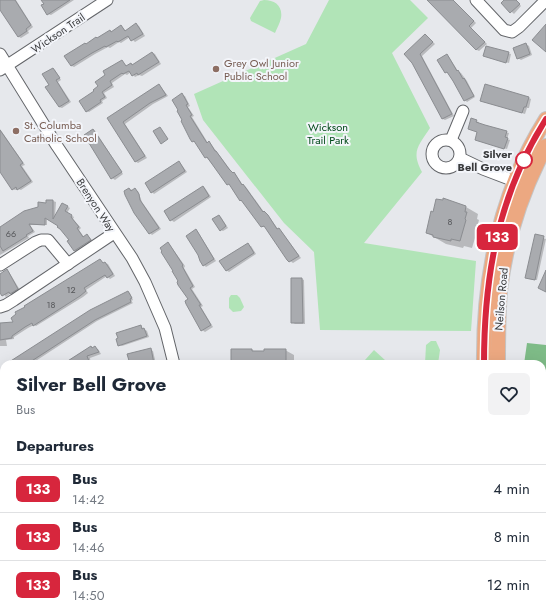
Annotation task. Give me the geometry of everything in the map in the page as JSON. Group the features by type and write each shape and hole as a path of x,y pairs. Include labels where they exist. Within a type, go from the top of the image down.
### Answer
{"main road":[{"name":"Neilson Road","path":"498,360 498,315 500,290 505,261 529,150 546,120"},
{"name":"Neilson Road","path":"484,360 487,287 492,257 505,206 546,146"}],"street":[{"name":"Wickson Trail","path":"4,68 108,0"},
{"path":"476,0 504,30 512,32 546,0"},
{"name":"Brenyon Way","path":"0,54 4,68 58,146 114,233 132,258 149,290 165,328 173,360"},
{"path":"451,140 463,111"},
{"path":"445,139 451,140 459,147 460,158 455,165 448,168 439,166 433,160 432,152 434,146 439,141 445,139"},
{"path":"460,158 521,184"},
{"path":"0,307 14,300 114,233"},
{"path":"0,265 40,240 48,240 68,264"}],"green space":[{"name":"Wickson Trail Park","path":"329,0 410,0 428,18 392,53 430,128 417,149 417,159 422,172 364,243 476,261 471,331 320,330 314,252 284,223 203,120 194,94 306,44"},
{"path":"260,1 272,1 277,4 281,10 281,20 275,33 251,21 250,18"},
{"path":"231,295 237,295 240,298 244,307 241,311 233,312 229,308 229,298"},
{"path":"431,341 436,341 440,350 439,360 425,360 426,345"},
{"path":"527,343 546,345 546,360 525,360"},
{"path":"374,350 385,360 365,360"}],"building":[{"path":"0,0 15,0 31,25 26,29 27,31 18,37 0,10"},
{"path":"41,0 70,0 47,15 41,5 44,4"},
{"path":"427,0 453,0 474,21 469,26 485,42 476,50"},
{"path":"504,0 516,0 520,4 510,13 501,3"},
{"path":"136,23 143,34 131,41 128,36 118,42 117,41 106,47 105,46 71,66 64,56 110,30 111,32 121,25 125,31"},
{"path":"546,24 546,52 532,40"},
{"path":"425,34 433,42 420,54 452,114 442,119 412,63 404,54"},
{"path":"526,43 530,54 517,59 513,48"},
{"path":"486,46 509,52 506,63 483,56"},
{"path":"152,52 159,62 138,75 137,73 132,76 129,71 123,74 122,73 110,81 112,85 102,92 105,97 100,100 101,102 86,112 79,101 94,91 93,90 98,86 95,82 105,75 103,71 122,60 126,66 131,63 132,65"},
{"path":"447,54 457,71 458,70 463,79 464,78 474,96 464,101 453,81 447,72 445,73 437,60"},
{"path":"53,68 60,78 56,80 69,101 59,107 45,87 49,85 42,74"},
{"path":"159,84 166,95 150,103 123,122 145,156 135,162 107,118"},
{"path":"485,84 529,97 526,107 524,107 522,113 480,101"},
{"path":"182,93 188,104 186,105 192,115 190,116 207,143 209,141 215,151 229,169 233,173 234,172 263,212 264,211 268,215 277,229 279,228 299,256 289,262 287,260 264,226 261,227 241,200 240,201 229,184 227,185 207,157 205,158 194,141 192,142 172,100"},
{"path":"471,118 477,120 476,122 507,131 505,137 508,138 504,149 475,140 477,132 468,129"},
{"path":"160,127 168,139 161,144 153,131"},
{"path":"93,129 122,172 111,179 84,135"},
{"path":"0,130 23,163 20,165 31,181 17,190 16,187 12,190 0,172"},
{"path":"179,161 185,171 151,193 145,183"},
{"path":"203,186 209,196 170,221 164,211"},
{"path":"129,188 131,191 135,188 139,194 140,200 159,228 149,234 134,213 125,195 124,191"},
{"path":"443,198 466,206 466,220 460,241 451,239 451,241 433,237 433,235 426,233 431,211 433,212 436,199 443,200"},
{"path":"46,200 53,200 53,219 62,203 68,206 65,211 72,215 71,217 79,227 77,228 83,237 87,234 91,240 74,251 67,241 69,240 57,227 58,226 45,218 45,225 29,224 33,231 3,251 0,246 0,227 24,211 38,207 38,202 46,203"},
{"path":"219,215 226,226 220,231 212,219"},
{"path":"196,229 214,259 203,266 186,236"},
{"path":"535,234 544,236 535,280 525,278"},
{"path":"168,242 183,265 182,266 193,286 190,288 211,325 201,331 186,304 185,301 188,299 178,285 178,281 173,271 161,252 162,251 160,248"},
{"path":"248,243 254,253 226,271 219,261"},
{"path":"100,259 103,263 105,262 113,274 107,278 105,275 84,288 86,291 80,296 33,326 32,323 12,336 12,338 0,340 0,323 13,322 11,318 16,314 15,312"},
{"path":"7,269 18,289 10,294 9,292 2,296 0,293 0,274"},
{"path":"546,270 546,292 538,288"},
{"path":"291,278 302,278 303,323 291,323"},
{"path":"128,291 132,298 130,299 131,302 95,320 33,360 12,360 90,310"},
{"path":"141,325 147,336 118,346 116,339 118,338 116,333"},
{"path":"91,346 92,348 95,346 99,352 87,356 88,360 69,360"},
{"path":"151,348 153,360 129,360 127,354"},
{"path":"231,349 252,349 252,351 264,351 264,349 286,349 286,360 231,360"}],"bus line":[{"name":"133","path":"484,360 487,287 497,236 505,206 515,181 526,156 546,119"}],"place":[{"name":"Grey Owl Junior Public School","path":"216,69"},
{"name":"St. Columba Catholic School","path":"16,131"},
{"name":"Silver Bell Grove","path":"524,160"}]}
